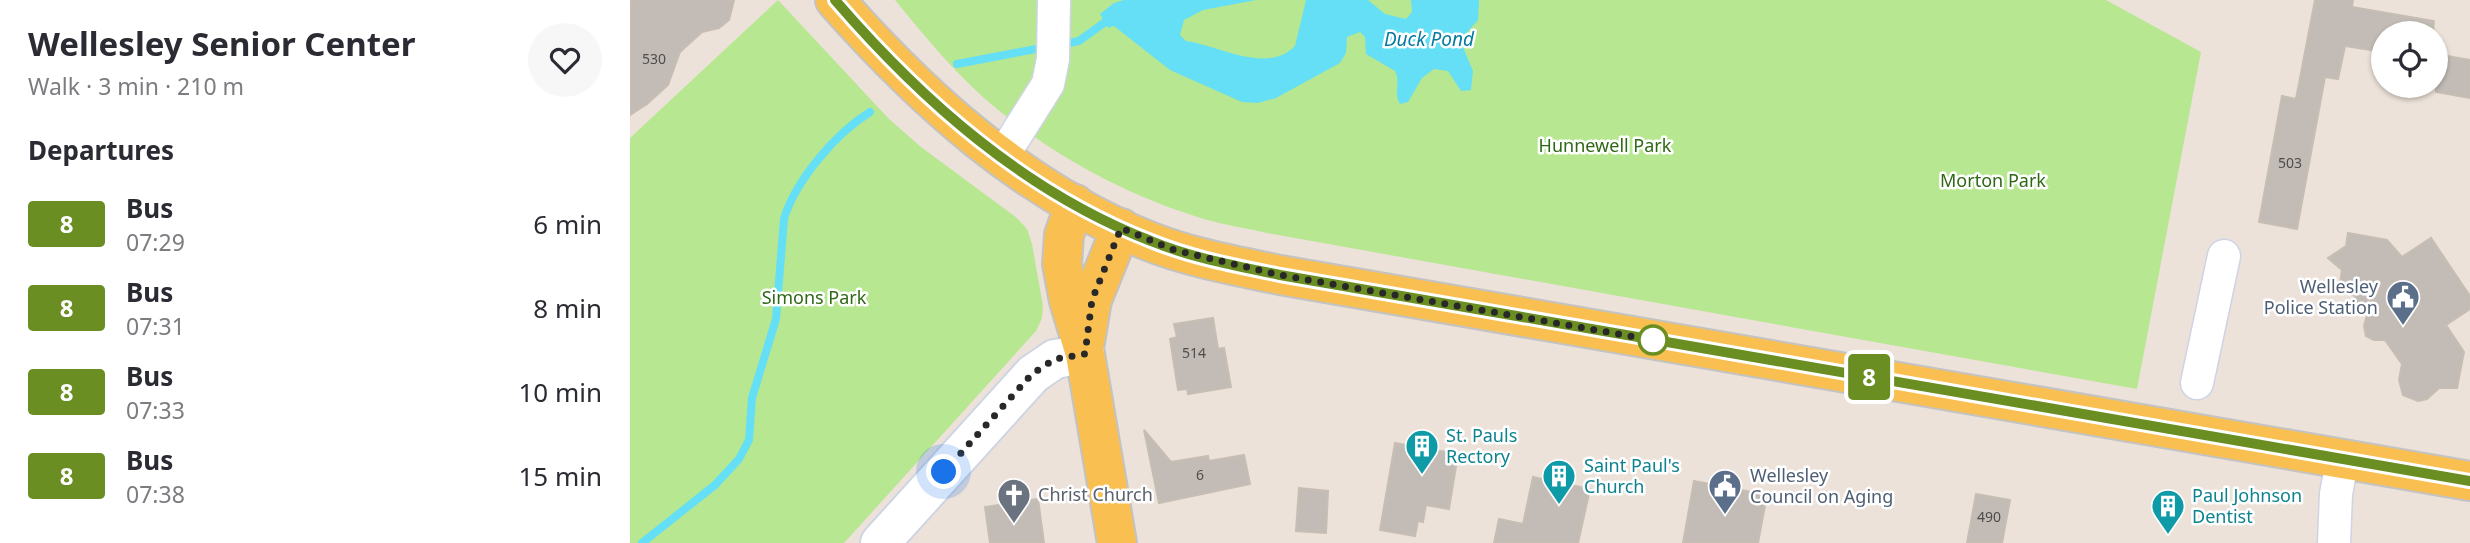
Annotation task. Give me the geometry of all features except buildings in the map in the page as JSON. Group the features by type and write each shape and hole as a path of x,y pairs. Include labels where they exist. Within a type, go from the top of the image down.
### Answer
{"main road":[{"path":"835,0 918,89 1002,157 1075,204 1121,228 1174,250 1280,275 2470,481"},
{"path":"1075,204 1064,235 1062,264 1069,301 1085,354 1117,543"},
{"path":"1085,354 1092,300 1121,228"}],"street":[{"path":"1002,157 1045,92 1054,46 1054,0"},
{"path":"2197,383 2224,256"},
{"path":"880,543 1032,374 1055,359 1085,354"},
{"path":"2334,543 2336,494 2343,457"}],"green space":[{"name":"Simons Park","path":"778,0 889,119 921,147 1017,218 1027,229 1043,306 1042,318 1036,331 844,543 630,543 630,138"},
{"path":"895,0 2106,0 2201,52 2137,389 1267,233 1204,219 1149,199 1095,174 1020,127 956,71"}],"water":[{"name":"Duck Pond","path":"1124,0 1256,0 1203,10 1184,20 1180,35 1186,41 1242,56 1271,58 1284,54 1295,46 1306,0 1368,0 1385,14 1406,19 1412,12 1411,0 1479,0 1478,20 1462,38 1462,45 1473,71 1471,90 1461,91 1448,71 1434,69 1422,78 1408,102 1400,104 1395,71 1366,54 1365,37 1360,32 1347,37 1346,53 1340,63 1276,98 1258,103 1242,102 1170,70 1114,26 1108,28 1100,14 1114,3"}],"waterway":[{"path":"1059,45 1079,41 1112,17"},
{"path":"957,64 1046,47"},
{"path":"642,543 715,485 739,459 749,440 752,398 776,319 784,219 789,204 818,159 844,132 870,112"}],"bus line":[{"name":"8","path":"835,0 918,89 985,145 1050,189 1098,217 1174,250 1280,275 2286,447 2470,481"}],"place":[{"name":"Wellesley Police Station","path":"2403,327"},
{"name":"St. Pauls Rectory","path":"1422,476"},
{"name":"Saint Paul's Church","path":"1559,506"},
{"name":"Wellesley Council on Aging","path":"1725,516"},
{"name":"Christ Church","path":"1014,525"},
{"name":"Paul Johnson Dentist","path":"2168,536"}],"route":[{"path":"944,472 1032,374 1055,359 1085,354 1092,300 1121,228 1174,250 1280,275 1653,340"}],"park label":[{"name":"Hunnewell Park","path":"1605,146"},
{"name":"Morton Park","path":"1993,181"}]}
